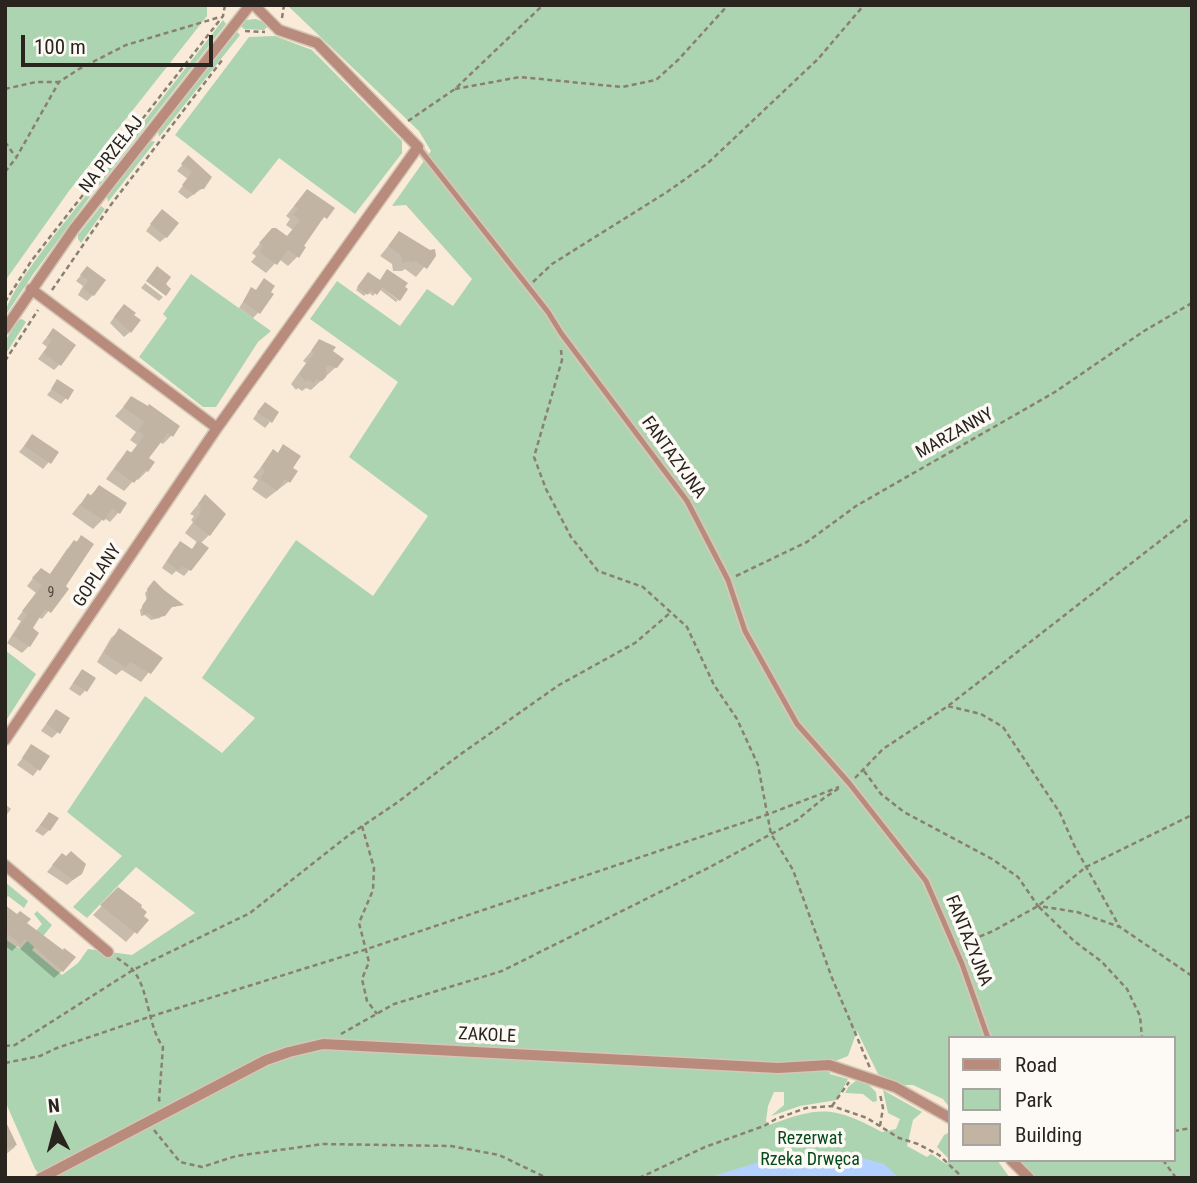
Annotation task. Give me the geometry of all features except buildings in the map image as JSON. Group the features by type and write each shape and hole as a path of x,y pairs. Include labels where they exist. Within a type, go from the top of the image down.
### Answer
{"street":[{"name":"FANTAZYJNA","path":"252,5 279,30 317,43 418,147"},
{"name":"NA PRZEŁAJ","path":"5,329 106,187 252,5"},
{"name":"GOPLANY","path":"5,740 217,428 418,147"},
{"path":"31,289 217,428"},
{"path":"5,865 108,952"},
{"name":"ZAKOLE","path":"41,1178 266,1060 323,1044 778,1068 829,1065 895,1087 948,1117"},
{"path":"1013,1162 1029,1178"}],"lane":[{"name":"FANTAZYJNA","path":"418,147 548,312 687,501 728,580 744,631 797,724 849,783 926,881 987,1036"}],"path":[{"path":"5,302 32,261 223,16 225,5"},
{"path":"279,20 284,5"},
{"path":"399,127 455,89 544,5"},
{"path":"455,89 520,77 622,87 656,80 679,60 728,5"},
{"path":"528,287 552,264 708,163 818,59 864,5"},
{"path":"5,172 16,158 59,82 126,45 223,16"},
{"path":"239,29 244,32 268,30"},
{"path":"50,292 110,206 228,53"},
{"path":"5,89 36,82 59,82"},
{"path":"5,142 16,158"},
{"name":"MARZANNY","path":"728,580 807,542 856,506 1055,392 1144,331 1192,303"},
{"path":"5,361 38,310"},
{"path":"561,333 562,360 534,457 546,489 572,537 598,571 643,587 687,627 714,685 737,719 758,765 771,834 793,870 832,978 876,1080 884,1108 880,1126"},
{"path":"323,1044 394,1004 502,971 710,867 797,820 824,798 849,783 883,749 948,706 1192,516"},
{"path":"5,1046 15,1045 132,970 250,913 362,827 559,685 635,643 670,613"},
{"path":"948,706 981,714 1003,727 1060,813 1086,867 1120,927"},
{"path":"863,771 881,794 904,812 992,859 1018,877 1038,906 1074,941 1102,962 1127,989 1140,1016 1142,1036"},
{"path":"5,1063 40,1056 149,1017 364,950 766,815 849,783"},
{"path":"954,947 993,931 1038,906 1086,867 1192,815"},
{"path":"362,827 374,868 373,890 359,923 369,962 362,979 367,1001 377,1014"},
{"path":"1038,906 1077,912 1120,927 1192,976"},
{"path":"108,952 132,970 142,992 155,1036 163,1047 159,1100 168,1112"},
{"path":"832,1106 855,1073"},
{"path":"639,1178 705,1147 764,1126 776,1119 806,1108 832,1106 867,1118 899,1138 939,1155 963,1178"},
{"path":"148,1123 180,1162 202,1167 236,1156 323,1144 451,1146 499,1155 547,1178"},
{"path":"1164,1162 1176,1178"}],"green space":[{"path":"5,5 207,5 207,16 69,191 5,281"},
{"name":"Rezerwat Rzeka Drwęca","path":"287,5 1192,5 1192,1178 1035,1178 1021,1162 1176,1162 1176,1036 948,1036 948,1105 943,1099 913,1085 903,1085 878,1074 857,1031 848,1056 828,1064 830,1074 848,1079 837,1100 800,1106 771,1116 784,1105 784,1092 774,1092 768,1106 766,1121 769,1125 802,1114 827,1112 851,1117 882,1132 896,1129 900,1119 888,1113 883,1090 922,1112 913,1120 907,1146 927,1157 931,1154 946,1164 998,1162 1010,1178 43,1178 35,1169 5,1101 5,939 20,949 42,924 34,914 37,911 52,925 32,950 62,975 78,963 88,949 132,955 195,913 136,867 87,918 73,907 122,856 67,812 145,696 222,753 255,718 202,678 296,540 373,596 428,516 349,457 398,382 310,319 337,281 400,326 427,289 453,306 472,279 406,205 392,206 431,151 419,131"},
{"path":"256,19 267,27 264,30 244,29 241,26 246,20"},
{"path":"223,20 226,24 99,186 96,183"},
{"path":"237,32 240,35 159,137 158,131"},
{"path":"275,36 312,50 402,141 402,153 355,214 279,158 251,194 175,135 249,37"},
{"path":"149,142 155,142 108,202 107,197"},
{"path":"94,185 97,187 5,316 8,304 28,270"},
{"path":"101,206 105,209 81,243 78,235"},
{"path":"191,274 271,331 258,342 216,407 203,407 139,357 167,318 163,314"},
{"path":"18,320 26,322 5,355 5,341"},
{"path":"5,650 36,674 5,722"},
{"path":"5,882 28,901 24,908 8,896 5,899"},
{"path":"857,1080 869,1085 876,1092 877,1101 873,1102 863,1094 845,1093"},
{"path":"948,1133 948,1158 937,1147"}],"water":[{"path":"843,1153 884,1164 899,1178 707,1178 759,1162"}]}
